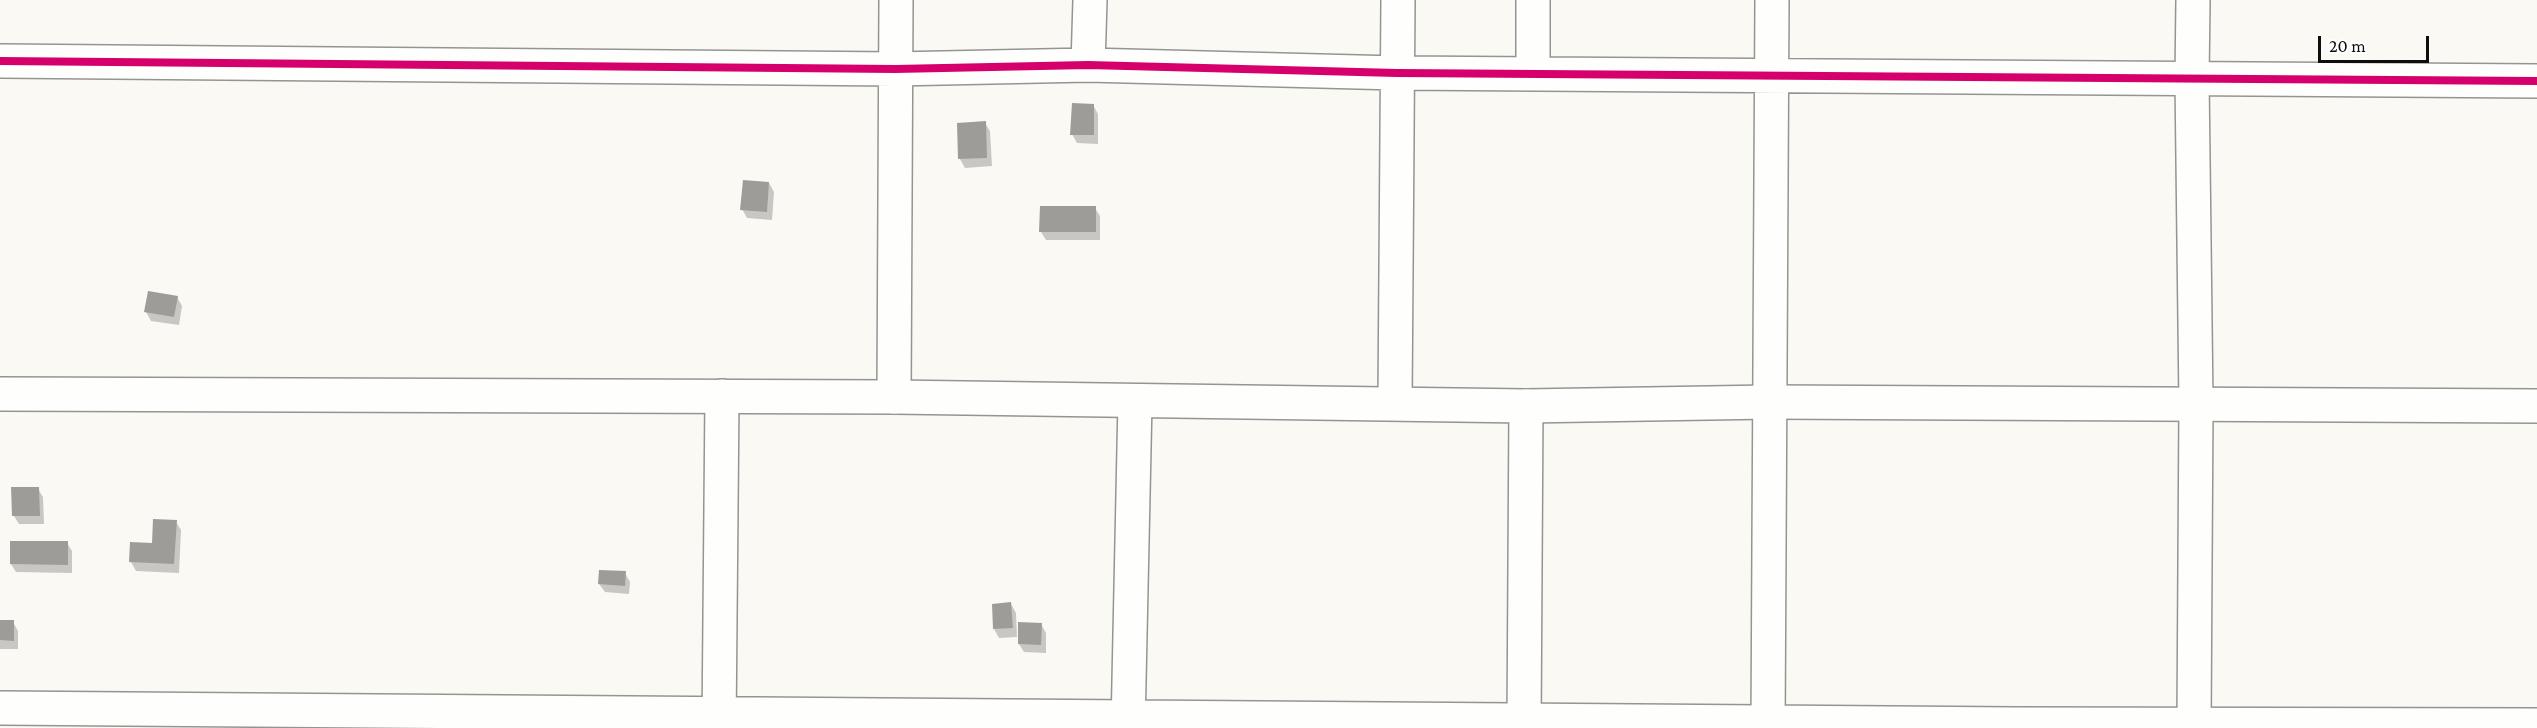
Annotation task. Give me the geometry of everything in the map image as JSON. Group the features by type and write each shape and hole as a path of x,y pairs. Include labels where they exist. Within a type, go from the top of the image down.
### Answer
{"street":[{"path":"894,397 896,0"},
{"path":"1088,65 1090,0"},
{"path":"1395,404 1398,0"},
{"path":"1533,0 1533,74"},
{"path":"1768,725 1772,0"},
{"path":"2193,0 2196,404 2194,724"},
{"path":"0,61 895,69 1088,65 1397,73 2537,81"},
{"path":"0,394 894,397 1526,406 1770,402 2537,406"},
{"path":"719,721 722,396"},
{"path":"1129,722 1135,401"},
{"path":"1524,723 1526,406"},
{"path":"0,708 376,719 2015,726 2537,725"}],"building":[{"path":"1072,103 1094,104 1094,135 1070,135"},
{"path":"986,121 987,158 958,159 957,123"},
{"path":"743,180 769,182 767,212 740,210"},
{"path":"1040,206 1096,206 1096,232 1039,232"},
{"path":"148,291 178,296 174,317 144,312"},
{"path":"11,487 39,487 40,516 12,516"},
{"path":"153,519 177,520 174,564 129,562 130,542 152,543"},
{"path":"10,541 68,541 68,565 10,564"},
{"path":"599,570 626,571 625,586 598,584"},
{"path":"1011,602 1013,628 993,629 992,604"},
{"path":"0,620 14,620 14,641 0,640"},
{"path":"1018,622 1042,623 1041,645 1018,644"}],"cycle path":[{"path":"0,61 895,69 1088,65 1397,73 2537,81"}]}
